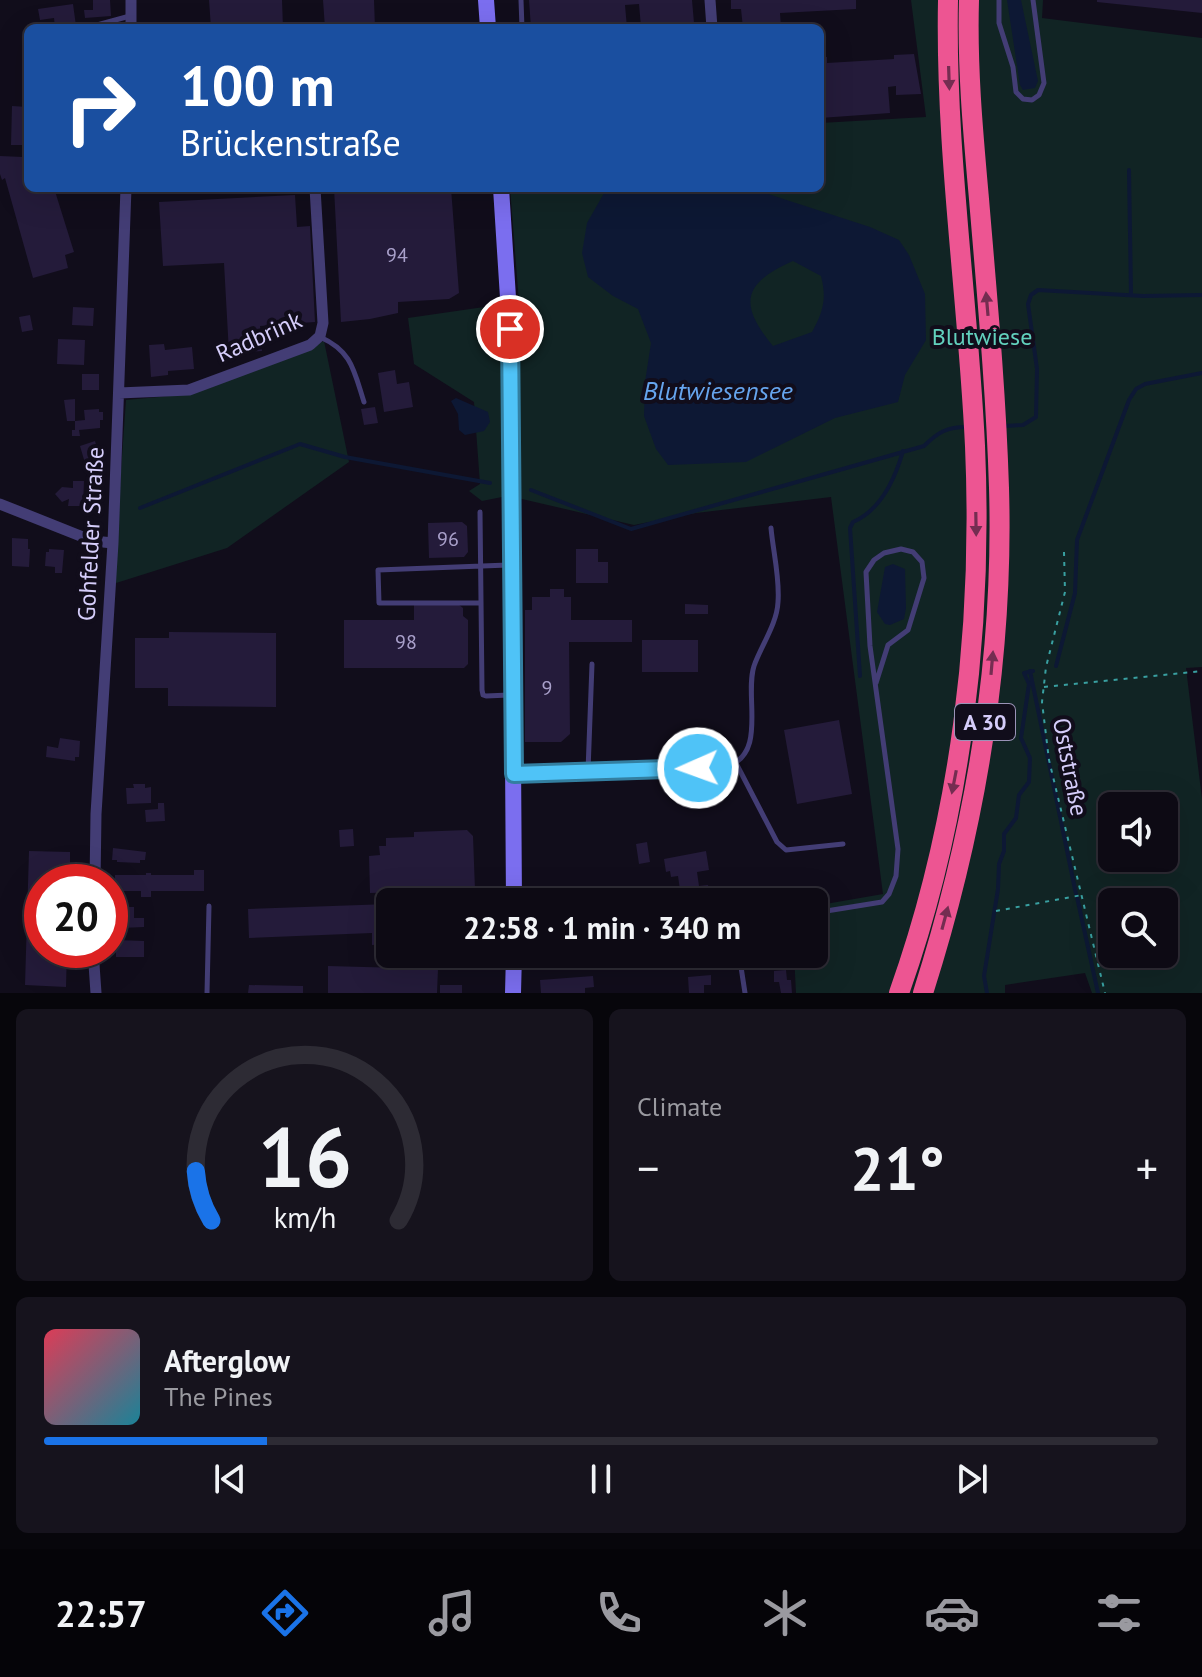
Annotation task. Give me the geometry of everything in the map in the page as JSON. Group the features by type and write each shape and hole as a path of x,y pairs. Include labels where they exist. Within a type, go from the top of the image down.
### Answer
{"highway":[{"name":"A 30","path":"899,993 929,892 960,750 969,677 976,567 975,446 950,99 948,0"},
{"name":"A 30","path":"923,993 960,865 983,743 997,601 997,445 970,92 969,0"}],"main road":[{"path":"486,0 488,24"},
{"path":"501,192 509,297 514,888"},
{"path":"513,993 514,968"}],"street":[{"path":"131,0 131,22"},
{"path":"710,0 712,24"},
{"name":"Gohfelder Straße","path":"95,864 113,543 126,192"},
{"name":"Radbrink","path":"119,393 189,390 310,345 320,336 323,323 315,192"},
{"path":"0,504 93,541 113,543"},
{"path":"94,968 96,993"}],"lane":[{"path":"521,0 522,24"},
{"path":"999,0 999,23 1013,67 1016,92 1023,99 1032,100 1039,95 1044,83 1033,0"},
{"path":"320,336 335,344 351,362 364,402"},
{"path":"480,512 483,695 514,695"},
{"path":"514,774 726,767 736,763 749,741 753,670 779,603 771,528"},
{"path":"828,911 882,902 896,876 898,849 895,811 876,683 867,616 866,572 874,560 884,553 901,549 913,552 922,562 924,578 908,630 888,645 876,683"},
{"path":"481,603 379,603 378,570 513,565"},
{"path":"588,771 592,664"},
{"path":"736,763 777,842 786,850 843,844"},
{"path":"207,993 209,906"},
{"path":"741,968 745,993"}],"path":[{"name":"Oststraße","path":"1064,552 1065,592 1042,702 1049,760 1105,993"},
{"path":"1043,687 1202,671"},
{"path":"996,911 1082,895"}],"green space":[{"name":"Blutwiese","path":"911,0 1043,0 1042,18 1202,38 1202,667 1186,668 1202,799 1202,993 1092,993 1085,973 1005,985 1005,993 796,993 795,968 828,968 828,904 883,894 831,497 696,513 634,525 522,499 502,497 482,501 469,491 480,484 474,402 414,364 408,318 519,302 510,192 824,192 824,123 926,117"},
{"path":"324,341 349,462 227,548 113,584 126,400 191,394"}],"water":[{"path":"1007,0 1021,0 1038,81 1035,88 1023,90 1020,85"},
{"name":"Blutwiesensee","path":"605,192 762,192 870,227 899,240 909,255 925,294 926,340 905,375 898,402 835,418 746,462 668,465 656,449 644,416 651,343 638,309 613,296 588,277 582,253 587,223","holes":["793,261 821,276 823,305 812,332 773,346 754,318 751,296 755,286 776,269"]},
{"path":"456,398 488,412 490,422 484,431 465,435 459,430 458,414 451,401"},
{"path":"893,564 905,569 906,608 904,619 890,625 885,624 877,612 885,567"}],"building":[{"path":"93,0 110,0 111,16 85,18 84,10 93,10"},
{"path":"209,0 282,0 283,24 211,24"},
{"path":"323,0 374,0 375,24 325,24"},
{"path":"529,0 692,0 694,23 641,24 639,4 625,5 627,24 531,24"},
{"path":"731,0 856,0 856,9 780,13 781,24 743,24 741,9 731,9"},
{"path":"1202,0 1202,13 1097,2"},
{"path":"73,4 76,24 55,24 54,18 40,20 38,9"},
{"path":"914,54 921,94 896,95 896,86 888,87 890,113 824,118 824,57 827,57 827,63 894,59 894,55"},
{"path":"12,106 24,107 24,145 11,145"},
{"path":"0,156 23,157 24,192 55,192 74,252 65,255 68,268 33,278 5,178 2,180"},
{"path":"334,192 451,192 459,293 449,299 398,302 398,313 341,322"},
{"path":"295,195 297,227 310,226 315,322 260,326 262,351 229,353 224,263 163,266 159,202"},
{"path":"73,307 94,308 93,326 72,325"},
{"path":"30,315 33,330 22,332 19,317"},
{"path":"58,339 85,340 84,365 57,364"},
{"path":"164,344 165,350 192,347 194,369 168,371 168,375 151,377 149,345"},
{"path":"395,370 397,384 409,382 413,407 384,412 378,373"},
{"path":"82,374 99,374 99,390 82,390"},
{"path":"75,399 75,421 67,421 64,400"},
{"path":"375,407 378,423 364,425 361,409"},
{"path":"99,409 103,412 100,428 79,430 80,436 72,436 75,421 85,420 84,410"},
{"path":"95,441 100,459 88,465 80,446"},
{"path":"73,481 84,481 83,506 68,506 69,499 62,502 55,494 62,487 73,488"},
{"path":"462,522 467,526 468,552 464,557 429,558 428,523"},
{"path":"12,538 28,539 29,567 12,566"},
{"path":"49,549 64,550 62,573 55,573 55,567 45,566"},
{"path":"576,549 598,549 598,562 608,562 608,583 576,583"},
{"path":"550,589 564,589 564,597 571,597 571,620 632,620 632,642 569,642 570,734 561,742 525,742 525,610 532,610 532,597 550,597"},
{"path":"458,604 468,620 468,664 464,668 344,668 344,620 414,620 414,605"},
{"path":"685,604 708,605 708,614 685,614"},
{"path":"169,632 276,633 276,707 168,706 168,688 135,688 135,638 169,638"},
{"path":"642,640 698,640 698,672 642,672"},
{"path":"839,720 852,794 797,804 784,730"},
{"path":"60,738 80,741 79,757 75,757 75,761 46,757 47,746 58,748"},
{"path":"133,784 151,787 151,803 127,804 126,788 134,788"},
{"path":"158,803 164,803 165,821 146,822 145,810 158,809"},
{"path":"353,829 354,846 340,847 339,830"},
{"path":"467,830 473,836 475,888 376,888 376,893 370,893 369,856 380,855 379,846 386,846 386,838 414,837 414,832"},
{"path":"647,842 650,862 639,864 636,844"},
{"path":"113,848 146,852 145,860 140,860 140,863 117,862 112,860"},
{"path":"29,851 70,852 70,864 29,864"},
{"path":"706,851 709,870 697,872 699,886 708,885 708,888 680,888 678,876 671,877 670,871 666,872 664,859"},
{"path":"194,870 204,870 204,891 151,891 151,897 141,897 141,891 128,891 128,875 194,875"},
{"path":"376,904 376,945 372,945 372,933 249,938 248,909"},
{"path":"128,907 134,907 134,918 144,918 144,927 128,928"},
{"path":"128,940 144,941 144,957 128,957"},
{"path":"328,966 438,969 437,993 328,993"},
{"path":"26,968 67,968 66,987 25,985"},
{"path":"786,970 792,993 781,993 779,982 774,982 774,971"},
{"path":"711,975 711,985 704,985 704,993 689,993 688,977"},
{"path":"593,976 594,987 585,988 585,993 541,993 540,980"},
{"path":"249,985 303,986 303,993 248,993"},
{"path":"440,985 462,985 462,993 440,993"}],"waterway":[{"path":"1129,170 1131,295"},
{"path":"1004,426 1023,425 1036,417 1037,369 1028,304 1031,295 1038,290 1143,296 1202,295"},
{"path":"1056,666 1075,593 1077,540 1129,400 1136,389 1145,384 1202,373"},
{"path":"531,490 631,529 924,446 943,431 967,427"},
{"path":"140,508 300,444 345,457 490,483"},
{"path":"860,676 850,528 853,522 872,510 886,492 903,451"},
{"path":"1030,671 1076,894"},
{"path":"987,993 984,976 1004,834 1016,818 1019,795 1029,782 1030,758 1021,738 1029,684 1024,673 1033,671"},
{"path":"1077,897 1098,993"}],"route":[{"path":"510,329 514,774 698,768"}]}
